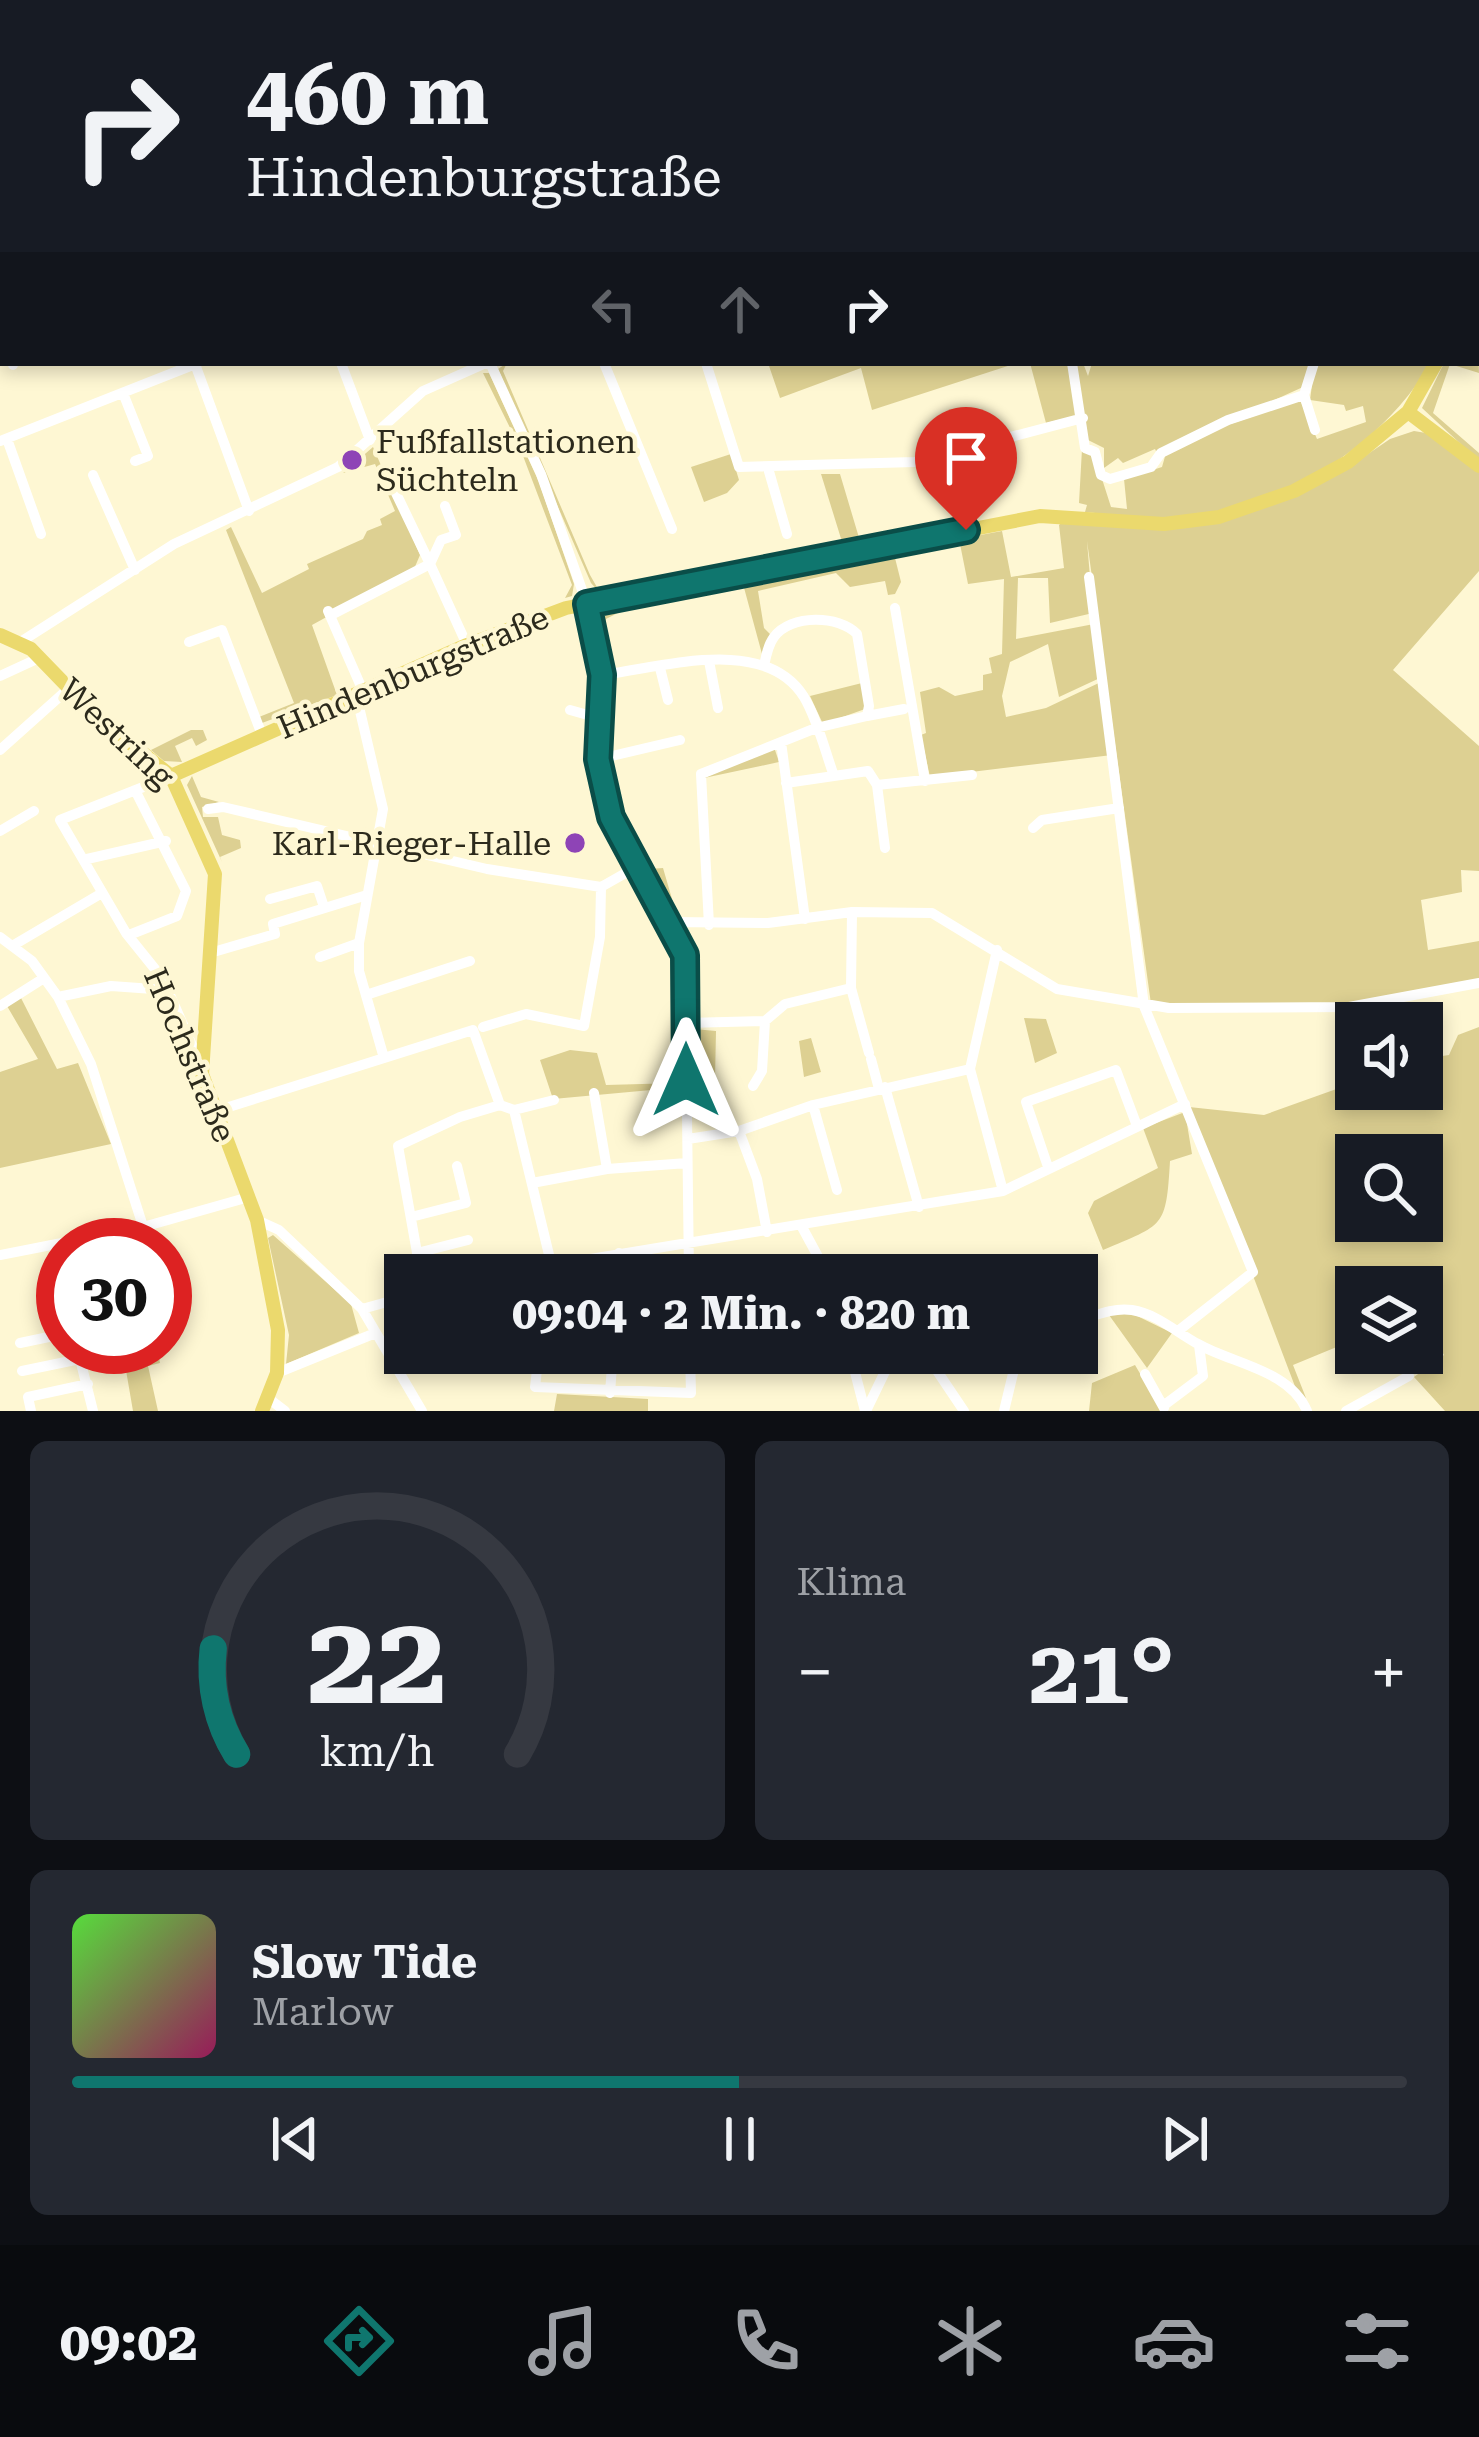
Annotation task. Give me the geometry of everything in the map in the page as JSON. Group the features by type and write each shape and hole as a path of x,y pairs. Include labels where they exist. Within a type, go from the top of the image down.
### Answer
{"main road":[{"name":"Hindenburgstraße","path":"170,776 526,620 587,604 1040,516 1163,524 1219,517 1294,491 1348,462 1408,412 1434,366"},
{"path":"1408,412 1479,466"},
{"name":"Westring","path":"0,635 22,641 67,690 170,776 215,874 202,1068"},
{"name":"Hochstraße","path":"202,1068 256,1220 278,1330 277,1373"},
{"path":"265,1404 277,1373"}],"street":[{"path":"197,366 249,511"},
{"path":"342,366 370,440"},
{"path":"22,641 174,544 338,467 424,391 481,366"},
{"path":"489,366 541,474 587,604 602,675 598,759 611,817 672,922 685,955 688,1254"},
{"path":"605,366 672,529"},
{"path":"707,366 739,467 915,462 1083,418"},
{"path":"1073,366 1085,448 1095,452 1102,475 1110,479 1151,467 1161,453 1228,420 1304,395"},
{"path":"1313,366 1304,395 1315,430"},
{"path":"41,534 3,440 179,367"},
{"path":"123,393 148,456 135,461"},
{"path":"767,468 787,534"},
{"path":"93,476 134,570"},
{"path":"394,489 467,646"},
{"path":"421,549 456,535 445,506"},
{"path":"384,1058 366,995 358,943 383,809 359,692 329,613 430,564 441,540"},
{"path":"1089,577 1144,1006 1253,1272 1178,1331"},
{"path":"895,608 925,781"},
{"path":"764,666 770,641 785,627 827,619 849,626 857,634 866,716"},
{"path":"189,643 221,630 262,735"},
{"path":"0,676 39,658"},
{"path":"602,675 710,661 780,672 803,696 834,776"},
{"path":"710,661 718,708"},
{"path":"660,668 668,700"},
{"path":"0,749 67,690"},
{"path":"570,710 602,719"},
{"path":"710,925 698,781 712,767 817,728 904,710"},
{"path":"598,759 680,740"},
{"path":"781,742 805,919"},
{"path":"786,783 868,771 878,785 885,848"},
{"path":"878,785 972,775"},
{"name":"Hindenburgstraße","path":"59,820 170,776"},
{"path":"130,935 167,922 184,902 186,891 166,842 135,790"},
{"path":"208,809 224,807 487,869 601,887 638,866"},
{"path":"1033,828 1042,820 1119,808"},
{"path":"0,831 34,811"},
{"name":"Hochstraße","path":"59,820 167,990 202,1068"},
{"path":"87,859 166,842"},
{"path":"270,899 317,886 324,907"},
{"path":"217,1111 526,1014 584,1026 600,938 601,887"},
{"path":"12,946 102,893"},
{"path":"210,953 274,934 273,924 367,895"},
{"path":"672,922 710,925 852,912 932,913 1057,989 1144,1006 1349,1006 1479,983"},
{"path":"852,912 851,988 919,1208"},
{"path":"0,937 58,997 91,1064 140,1218"},
{"path":"320,957 358,943"},
{"path":"997,950 970,1069 1004,1191"},
{"path":"366,995 470,961"},
{"path":"0,1006 44,978"},
{"path":"58,997 111,986 167,990"},
{"path":"686,1023 765,1021 785,1004 851,988"},
{"path":"753,1086 762,1070 765,1021"},
{"path":"478,1028 500,1105"},
{"path":"688,1138 740,1131 813,1105 970,1069"},
{"path":"1048,1167 1026,1102 1116,1070 1137,1126"},
{"path":"594,1093 607,1169"},
{"path":"468,1240 418,1253 398,1146 460,1117 500,1105 514,1110 554,1100"},
{"path":"615,1254 1004,1191 1185,1104"},
{"path":"813,1105 837,1190"},
{"path":"514,1110 547,1254"},
{"path":"740,1131 758,1179 766,1232"},
{"path":"532,1183 607,1169 687,1163"},
{"path":"410,1216 466,1203 457,1166"},
{"path":"176,1218 249,1198"},
{"path":"256,1220 279,1230 362,1309 422,1411"},
{"path":"802,1227 817,1254"},
{"path":"0,1256 36,1249"},
{"path":"362,1309 384,1303"},
{"path":"1098,1315 1136,1310 1199,1345 1267,1374 1290,1389 1307,1411"},
{"path":"277,1373 373,1334"},
{"path":"20,1343 36,1340"},
{"path":"1145,1374 1165,1408 1203,1376 1199,1345"},
{"path":"22,1371 36,1366"},
{"path":"85,1374 93,1411"},
{"path":"537,1374 535,1387 610,1393 688,1393 689,1374"},
{"path":"610,1393 612,1374"},
{"path":"856,1374 866,1411"},
{"path":"866,1411 884,1374"},
{"path":"939,1374 964,1411"},
{"path":"1004,1411 1013,1374"},
{"path":"1346,1411 1409,1376"},
{"path":"31,1411 28,1396 88,1384"},
{"path":"265,1404 285,1411"}],"shaded area":[{"path":"506,366 503,371 590,575 598,589 608,591 600,593 591,583 498,369"},
{"path":"769,366 1008,366 872,410 861,368 780,398"},
{"path":"1031,366 1070,366 1079,415 1046,423"},
{"path":"1076,366 1084,366 1088,376 1091,366 1429,366 1407,397 1349,453 1278,493 1200,515 1150,519 1085,512 1087,505 1079,503 1082,449 1095,457 1111,507 1127,509 1124,479 1162,467 1166,453 1210,431 1300,400 1317,439 1366,422 1363,406 1346,411 1344,405 1310,400 1312,385 1303,387 1157,453 1155,449 1123,463 1118,458 1104,468 1104,448 1088,440"},
{"path":"1443,366 1449,366 1433,413 1479,453 1479,461 1422,408"},
{"path":"483,373 489,373 539,482 574,584 572,596 565,598 572,585 520,448"},
{"path":"1414,431 1426,433 1479,471 1479,571 1393,670 1479,746 1479,871 1461,870 1462,892 1421,900 1428,950 1479,941 1479,980 1334,1005 1151,1004 1087,541 1093,613 1050,623 1048,578 1018,578 1016,639 1094,624 1102,677 1059,697 1048,644 1010,662 1002,696 1006,717 1046,708 1103,681 1112,755 930,777 921,735 926,733 920,692 939,687 955,696 983,690 983,675 992,673 989,658 1002,654 1004,579 968,584 959,539 1002,531 1011,577 1064,568 1059,525 1064,520 1202,524 1343,471 1390,439"},
{"path":"373,447 420,555 414,569 312,625 337,695 262,723 259,717 294,703 226,530 231,527 262,593 309,569 307,564 363,539 367,531 382,525 380,519 395,511 375,464 343,473"},
{"path":"731,454 739,480 727,493 704,502 691,467"},
{"path":"821,474 840,474 860,541 843,545"},
{"path":"894,554 901,582 895,594 888,595 885,581 850,587 836,573 758,591 764,628 770,634 762,654 743,584"},
{"path":"647,598 606,619 607,667 600,617 609,607"},
{"path":"862,683 865,709 823,724 810,696"},
{"path":"191,730 203,730 207,740 196,746 192,738 175,746 182,762 164,761 151,750"},
{"path":"774,747 779,762 704,778"},
{"path":"192,776 201,797 219,802 202,807 203,817 218,817 222,835 240,840 241,848 220,857 222,862 187,785"},
{"path":"615,801 649,869 663,868 677,916 638,860"},
{"path":"21,998 57,1069 78,1063 111,1144 0,1168 0,1072 38,1059 7,1006"},
{"path":"1024,1018 1046,1019 1057,1053 1035,1063"},
{"path":"1479,1027 1479,1411 1445,1411 1414,1377 1443,1374 1443,1266 1335,1266 1335,1348 1293,1365 1306,1398 1296,1389 1189,1107 1264,1115 1335,1090 1335,1110 1443,1110 1443,1056 1449,1055 1458,1035"},
{"path":"694,1029 716,1031 715,1079 696,1090"},
{"path":"811,1038 821,1072 804,1077 799,1041"},
{"path":"570,1050 597,1053 606,1085 678,1083 673,1088 553,1099 540,1060"},
{"path":"1185,1112 1192,1154 1170,1161 1166,1200 1158,1221 1103,1250 1088,1213 1094,1201 1158,1168 1143,1128"},
{"path":"273,1235 351,1304 359,1333 286,1364 289,1335 268,1238"},
{"path":"1129,1312 1172,1333 1147,1368 1109,1315"},
{"path":"1135,1365 1162,1411 1089,1411 1092,1383"},
{"path":"127,1374 150,1374 158,1411 133,1411"},
{"path":"557,1394 648,1399 648,1411 554,1411"}],"place":[{"name":"Fußfallstationen Süchteln","path":"352,460"},
{"name":"Karl-Rieger-Halle","path":"575,843"}],"route":[{"path":"686,1080 685,955 672,922 611,817 598,759 602,675 587,604 966,530"}]}
